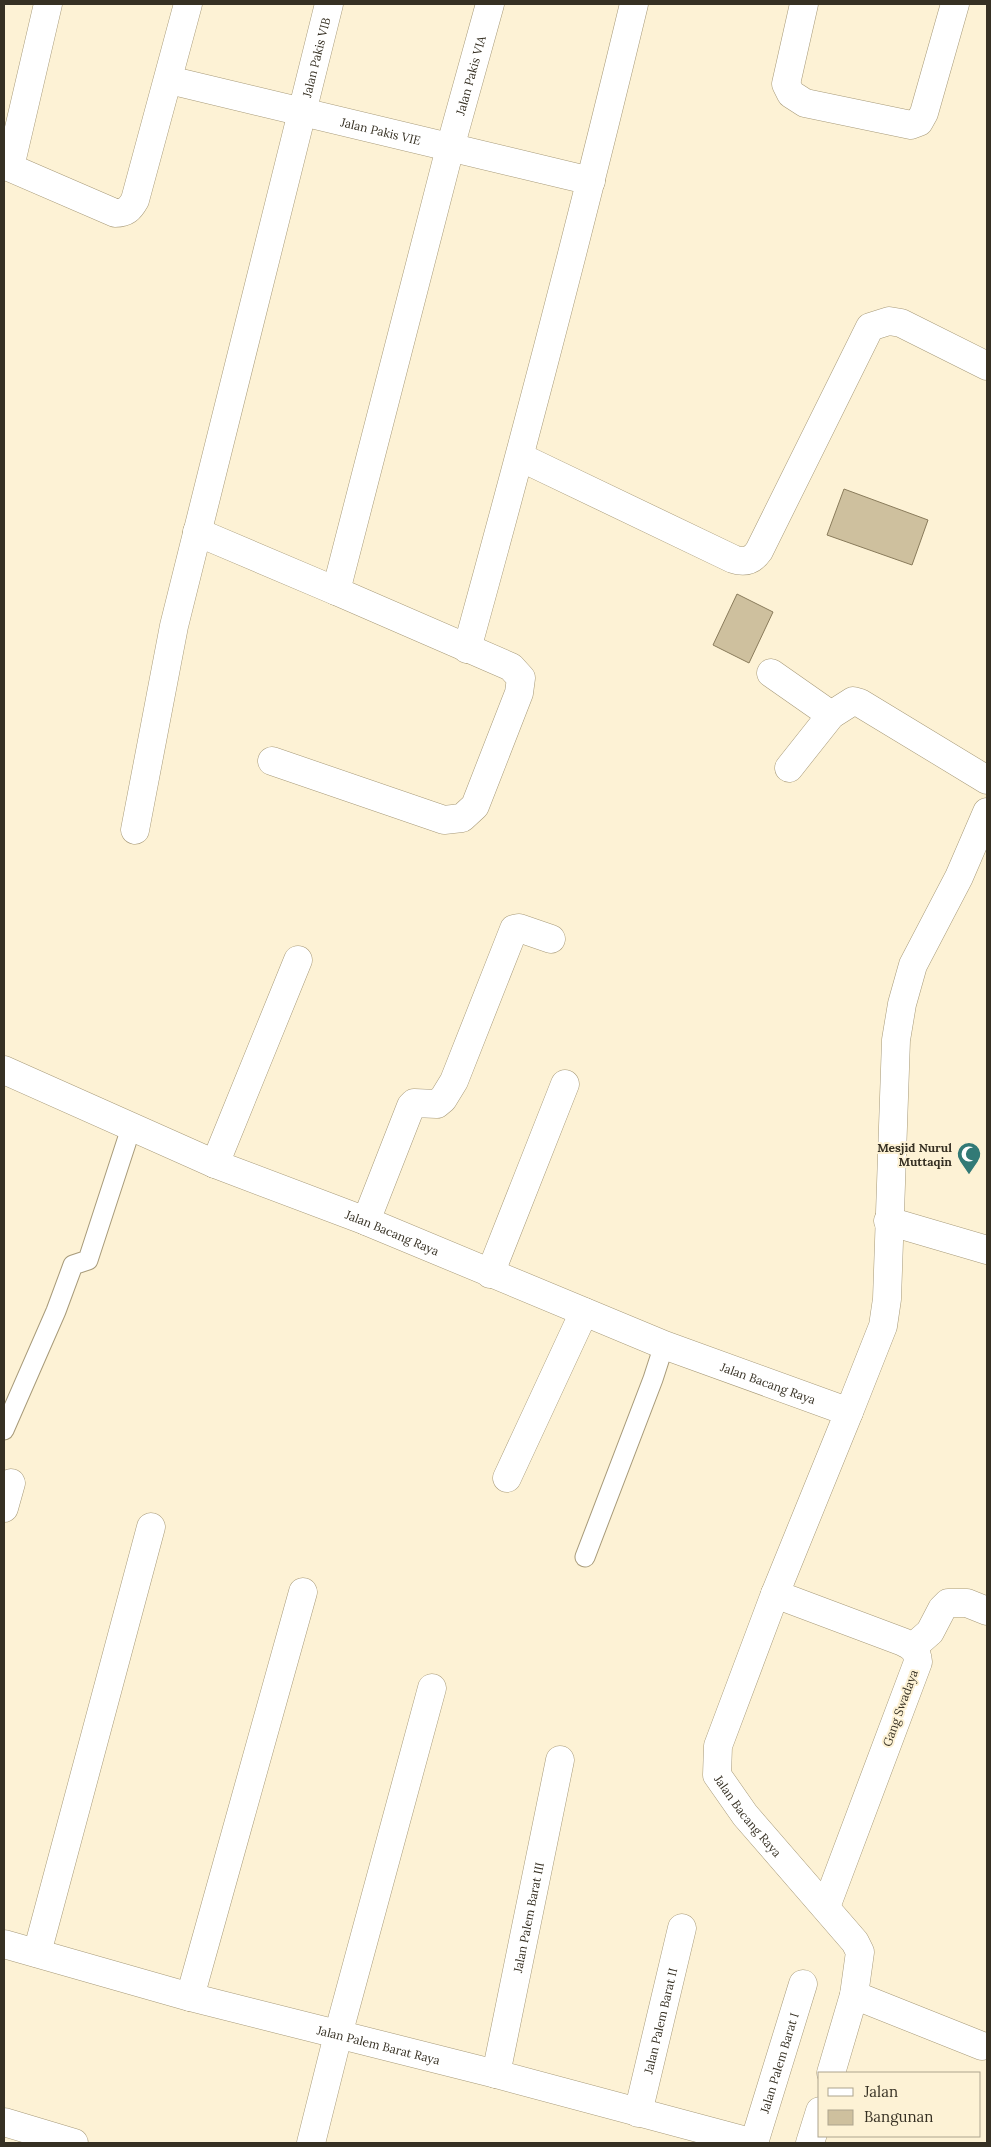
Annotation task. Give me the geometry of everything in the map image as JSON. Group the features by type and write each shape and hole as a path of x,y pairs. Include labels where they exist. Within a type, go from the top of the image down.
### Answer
{"street":[{"path":"48,4 7,166 115,213 129,210 135,200 188,4"},
{"name":"Jalan Pakis VIB","path":"135,830 174,626 329,4"},
{"name":"Jalan Pakis VIA","path":"336,591 450,148 490,4"},
{"path":"467,649 520,457 634,4"},
{"path":"804,4 786,84 787,89 794,97 805,103 907,125 918,122 924,113 955,4"},
{"name":"Jalan Pakis VIE","path":"169,80 591,181"},
{"path":"520,457 733,559 748,561 755,557 759,551 870,327 889,322 901,323 987,366"},
{"path":"197,532 511,667 521,678 519,693 474,806 462,818 444,820 272,761"},
{"path":"771,673 831,715"},
{"path":"789,768 831,715 853,701 860,703 987,780"},
{"path":"849,1412 883,1326 887,1299 888,1221 896,1040 902,1004 913,965 959,877 987,812"},
{"path":"366,1221 411,1106 414,1103 437,1104 443,1099 454,1081 514,930 520,928 551,939"},
{"path":"215,1164 298,960"},
{"name":"Jalan Bacang Raya","path":"4,1070 215,1164 366,1221 664,1345 849,1412 775,1594 718,1746 717,1775 745,1815 826,1907 855,1942 860,1952 854,1995 831,2072"},
{"path":"490,1274 565,1084"},
{"path":"888,1221 987,1250"},
{"path":"507,1478 584,1312"},
{"path":"4,1508 11,1482"},
{"path":"37,1953 151,1527"},
{"path":"190,1998 303,1592"},
{"path":"775,1594 889,1636 913,1647 930,1632 942,1609 948,1603 967,1603 987,1611"},
{"name":"Gang Swadaya","path":"826,1907 918,1662 917,1652 913,1647"},
{"path":"311,2143 338,2035 432,1688"},
{"name":"Jalan Palem Barat III","path":"496,2074 560,1760"},
{"name":"Jalan Palem Barat II","path":"638,2113 682,1928"},
{"name":"Jalan Palem Barat Raya","path":"4,1944 190,1998 496,2074 754,2143"},
{"name":"Jalan Palem Barat I","path":"754,2143 803,1984"},
{"path":"854,1995 982,2046"},
{"path":"810,2143 818,2117"},
{"path":"4,2122 74,2143"}],"lane":[{"path":"4,1430 56,1310 73,1265 88,1260 131,1128"},
{"path":"585,1557 654,1379 664,1345"}],"building":[{"path":"844,489 928,520 912,565 827,535"},
{"path":"737,594 773,612 749,663 713,645"}],"place":[{"name":"Mesjid Nurul Muttaqin","path":"969,1175"}]}
